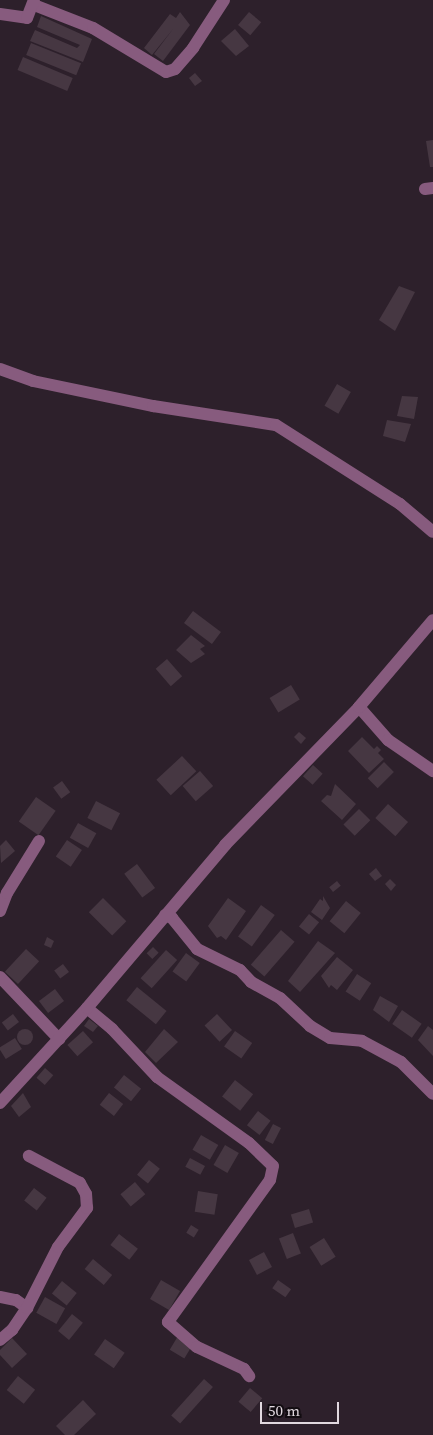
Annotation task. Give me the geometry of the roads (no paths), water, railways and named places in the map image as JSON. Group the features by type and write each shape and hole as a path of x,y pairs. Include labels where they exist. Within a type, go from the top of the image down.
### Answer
{"street":[{"path":"0,14 26,18 34,2 93,28 166,72 174,69 193,48 224,0"},
{"path":"0,369 33,381 153,406 276,425 400,504 433,532"},
{"path":"0,1103 87,1008 165,915 259,808 359,707 433,620"},
{"path":"359,707 388,740 433,771"},
{"path":"0,911 7,893 39,841"},
{"path":"165,915 172,918 197,949 240,970 251,982 280,998 310,1026 330,1038 362,1041 401,1062 433,1094"},
{"path":"0,978 59,1039"},
{"path":"87,1008 112,1028 157,1077 249,1143 273,1166 270,1180 168,1322 197,1348 244,1369 249,1376"},
{"path":"0,1340 12,1330 27,1308 58,1247 87,1208 86,1194 80,1183 29,1156"},
{"path":"0,1297 16,1300 27,1308"}]}
